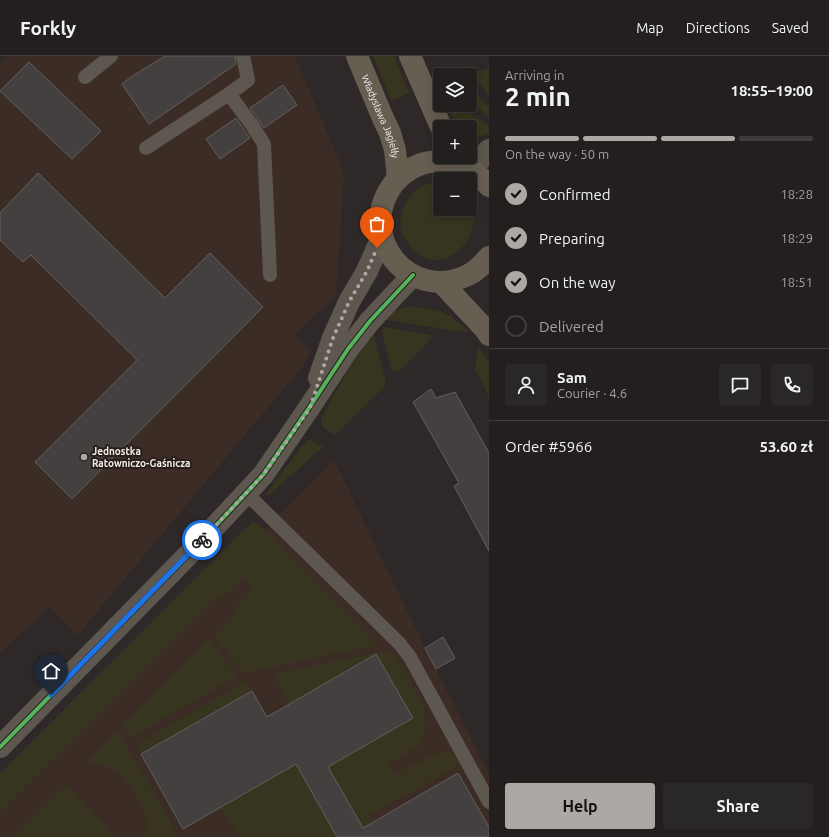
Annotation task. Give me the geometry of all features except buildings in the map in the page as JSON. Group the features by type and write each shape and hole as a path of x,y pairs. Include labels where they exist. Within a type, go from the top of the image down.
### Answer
{"main road":[{"name":"Władysława Jagiełły","path":"357,56 390,133 395,150 398,178"},
{"path":"410,56 437,120"},
{"path":"433,162 425,163 411,169 398,178 388,190 382,205 380,221 382,237 388,253 399,266 413,275 426,280 441,282 455,280 470,274 481,266 489,257"},
{"path":"461,164 482,178 489,186"},
{"path":"441,282 489,335"}],"street":[{"path":"477,155 489,150"},
{"path":"310,408 333,338 349,302 367,271 382,237"},
{"path":"0,747 194,549 263,475 310,408 348,349 370,321 413,275"}],"lane":[{"path":"85,77 111,56"},
{"path":"146,148 248,80 243,56"},
{"path":"229,94 264,144 270,275"},
{"path":"246,493 399,643 410,657 489,802"}],"shaded area":[{"path":"8,56 295,56 344,173 336,296 294,335 311,352 306,362 78,635 49,607 0,654 0,62"},
{"path":"373,56 394,56 409,93 391,101"},
{"path":"489,69 489,95 477,80 477,71"},
{"path":"477,93 489,108 489,116 477,108"},
{"path":"450,112 468,112 489,126 489,133 477,138 477,120 454,120"},
{"path":"433,183 433,216 474,216 472,231 465,244 455,254 442,259 429,259 416,252 405,238 401,226 402,210 407,200 418,188"},
{"path":"405,307 427,308 448,315 470,333 382,319 393,311"},
{"path":"385,327 430,335 432,338 399,371 396,371 391,367 382,331"},
{"path":"369,331 373,331 386,381 384,387 335,435 323,427 321,423 322,417"},
{"path":"478,346 489,362 489,396 475,370"},
{"path":"307,440 311,440 323,447 268,496 266,495 268,491"},
{"path":"334,460 425,648 489,774 489,837 0,837 0,793"},
{"path":"253,521 264,529 378,645 243,673 215,636 236,614 233,610 254,589 243,578 221,599 218,596 0,812 0,774"},
{"path":"209,639 237,676 130,738 122,726"},
{"path":"389,650 400,663 423,707 426,720 425,733 418,747 387,764 394,774 440,752 457,755 464,763 369,815 373,823 363,828 328,767 413,718 376,654 289,704 273,674"},
{"path":"246,681 252,691 141,754 138,751 139,743"},
{"path":"118,731 179,837 145,837 146,815 138,798 130,786 121,776 110,768 87,762"},
{"path":"296,764 337,837 239,837 221,808"},
{"path":"66,784 116,837 13,837"}],"cycle path":[{"path":"0,747 194,549 263,475 348,349 370,321 413,275"}],"way so far":[{"path":"202,540 263,475 310,408 333,338 349,302 367,271 377,248"}],"place":[{"name":"Jednostka Ratowniczo-Gaśnicza","path":"84,457"}],"route":[{"path":"51,695 202,540"}]}
